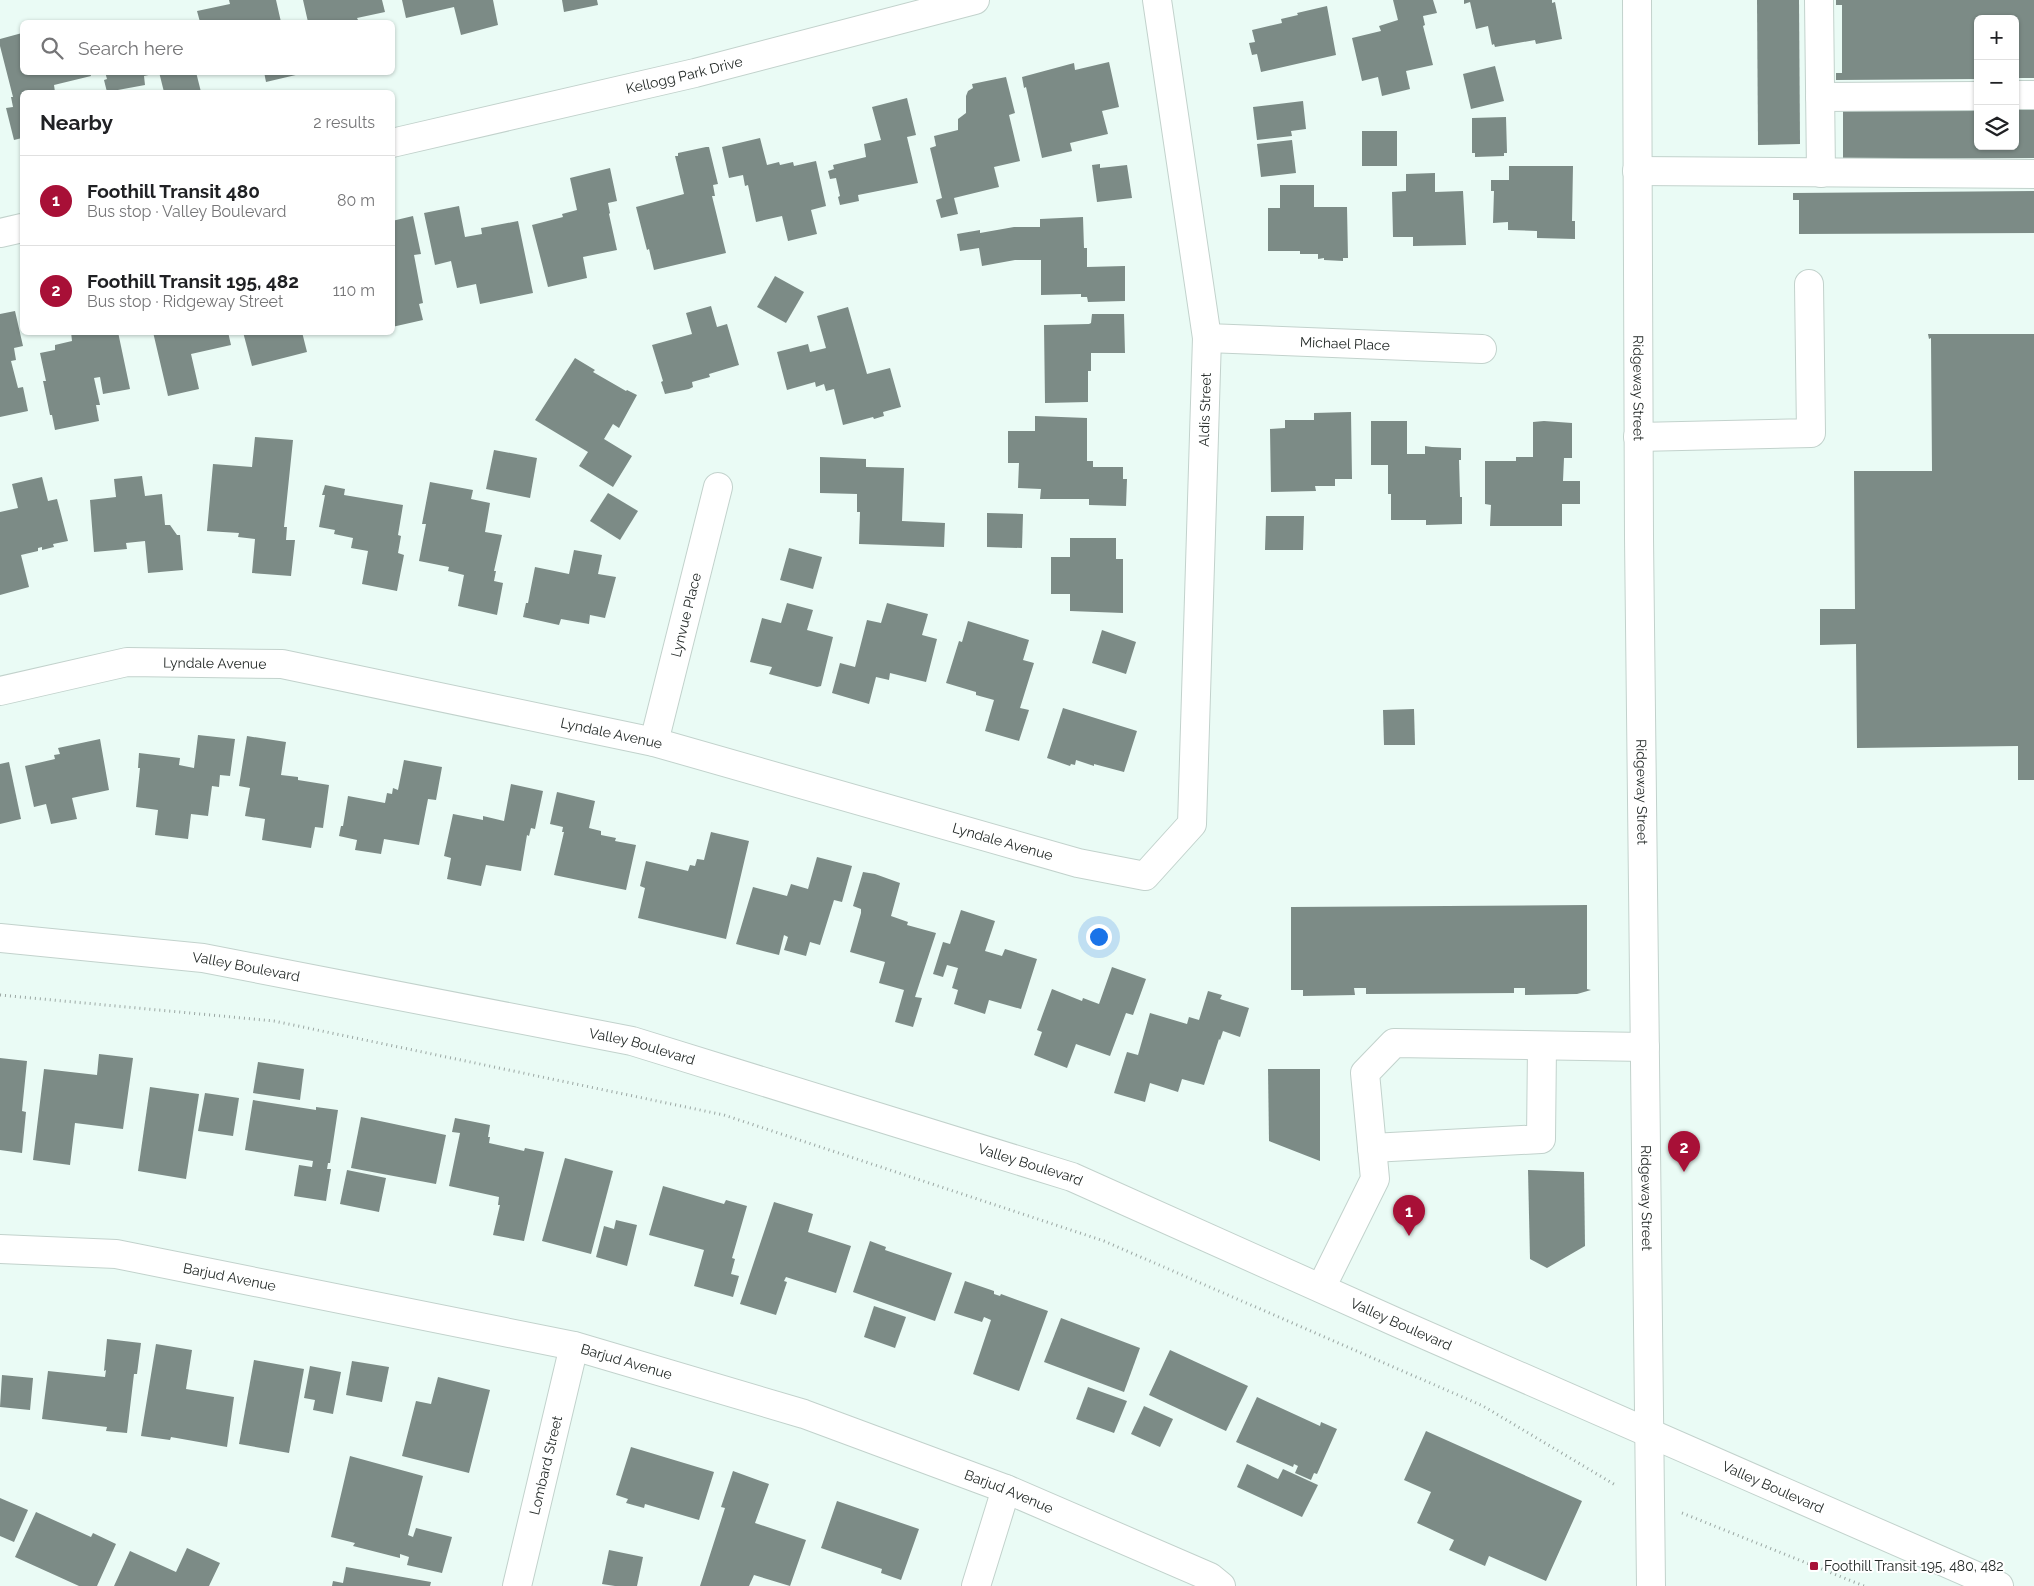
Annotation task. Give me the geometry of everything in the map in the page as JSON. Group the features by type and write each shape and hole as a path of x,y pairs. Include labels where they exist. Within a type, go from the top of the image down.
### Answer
{"street":[{"name":"Kellogg Park Drive","path":"395,142 695,73 975,0"},
{"name":"Aldis Street","path":"1157,0 1206,338 1192,824"},
{"name":"Ridgeway Street","path":"1637,0 1638,437 1651,1586"},
{"path":"1819,0 1821,173"},
{"path":"2019,95 2034,95"},
{"path":"1820,97 1974,96"},
{"path":"1637,171 2034,174"},
{"path":"0,233 20,228"},
{"path":"1638,437 1811,433 1810,284"},
{"name":"Michael Place","path":"1206,338 1482,349"},
{"name":"Lynvue Place","path":"654,742 718,487"},
{"name":"Lyndale Avenue","path":"0,691 127,662 282,664 654,742 1078,863 1145,876 1192,824"},
{"name":"Valley Boulevard","path":"0,938 203,958 632,1041 1072,1177 1999,1586"},
{"path":"1321,1288 1374,1179 1365,1073 1394,1043 1645,1047"},
{"path":"1372,1148 1541,1139 1542,1046"},
{"name":"Barjud Avenue","path":"0,1249 116,1254 574,1346 804,1414 1006,1489 1210,1577 1220,1586"},
{"name":"Lombard Street","path":"517,1586 574,1346"},
{"path":"976,1586 1006,1489"}],"path":[{"path":"0,995 274,1021 724,1116 1104,1241 1484,1406"}],"building":[{"path":"229,0 276,0 281,20 199,20 197,11 230,4"},
{"path":"303,0 382,0 385,12 357,18 358,20 308,20"},
{"path":"402,0 493,0 498,25 461,35 454,7 406,18"},
{"path":"562,0 597,0 598,5 564,12"},
{"path":"1393,0 1433,0 1437,13 1423,16 1425,25 1423,26 1433,65 1406,71 1410,89 1382,96 1378,77 1362,81 1352,38 1381,31 1379,26 1398,20"},
{"path":"1464,0 1552,0 1552,3 1555,2 1562,39 1536,44 1535,40 1495,47 1494,44 1492,45 1488,26 1476,29 1470,2 1464,4"},
{"path":"1757,0 1799,0 1800,144 1758,145"},
{"path":"1836,0 2034,0 2034,78 2019,78 2019,15 1974,15 1974,79 1836,80 1836,73 1842,73 1842,5 1836,5"},
{"path":"1327,6 1336,55 1261,72 1257,54 1252,55 1249,43 1255,42 1252,30 1282,23 1281,19 1298,15 1297,13"},
{"path":"20,34 20,75 91,76 54,85 55,90 20,90 20,138 14,140 6,108 13,107 11,97 13,97 0,46 0,39"},
{"path":"1109,62 1119,107 1102,111 1108,134 1070,143 1072,151 1042,158 1022,77 1074,63 1075,70"},
{"path":"1495,66 1504,101 1471,109 1463,74"},
{"path":"106,75 149,75 144,76 145,85 118,90 106,90 104,80 107,79"},
{"path":"160,75 197,75 200,90 164,90"},
{"path":"265,75 296,75 266,82"},
{"path":"1006,77 1015,113 1009,115 1020,161 994,167 999,187 954,198 958,214 941,218 936,200 942,198 930,148 936,146 934,136 958,130 958,119 966,113 966,96 968,91 973,88 972,84"},
{"path":"907,98 916,135 907,137 918,183 858,195 859,201 840,205 836,178 830,179 828,171 834,169 833,165 866,157 864,144 881,140 872,107"},
{"path":"1303,101 1306,129 1291,131 1292,136 1257,140 1253,107"},
{"path":"1974,107 1974,150 2019,150 2019,107 2034,107 2034,158 1843,159 1843,108"},
{"path":"1506,117 1507,153 1504,153 1504,156 1475,157 1475,153 1472,153 1472,118"},
{"path":"1362,131 1397,131 1397,166 1362,166"},
{"path":"760,138 767,165 779,162 780,165 793,162 794,166 816,161 826,206 811,210 817,234 788,241 782,216 756,222 748,185 745,186 743,175 729,178 722,147"},
{"path":"1292,140 1296,173 1261,177 1257,144"},
{"path":"709,147 718,184 713,185 715,196 712,196 726,253 654,270 636,207 684,194 675,156 678,156 678,153"},
{"path":"1100,164 1100,168 1127,165 1132,198 1097,202 1092,165"},
{"path":"1509,166 1573,166 1572,221 1575,221 1575,239 1537,238 1537,231 1508,230 1508,222 1493,223 1494,191 1491,191 1491,180 1509,180"},
{"path":"610,168 617,201 608,203 617,250 583,257 587,278 548,287 532,225 563,217 562,214 577,210 570,178"},
{"path":"1435,173 1435,192 1463,191 1466,245 1413,246 1413,237 1393,237 1392,192 1406,191 1406,174"},
{"path":"1280,185 1314,185 1314,207 1347,207 1348,258 1343,258 1343,261 1324,260 1324,258 1318,259 1318,254 1300,254 1300,251 1268,251 1268,208 1280,208"},
{"path":"2034,191 2034,233 1799,234 1799,200 1793,200 1793,193"},
{"path":"459,206 465,237 482,234 481,228 518,221 533,293 480,304 476,284 457,288 451,261 435,265 424,213"},
{"path":"413,216 421,254 414,255 423,303 419,304 423,320 395,326 395,220"},
{"path":"1083,217 1084,248 1087,248 1087,267 1125,266 1125,301 1088,302 1087,297 1081,297 1081,294 1041,295 1041,260 1015,260 982,266 979,248 960,251 957,234 980,230 980,233 1014,227 1040,227 1040,219"},
{"path":"775,276 804,292 786,323 757,307"},
{"path":"711,306 717,327 727,324 739,365 709,374 710,377 692,382 693,387 689,389 665,394 652,345 692,334 686,313"},
{"path":"848,307 867,374 890,368 901,407 883,412 884,416 843,425 834,389 826,391 824,384 816,387 815,382 787,390 777,352 808,344 810,352 826,348 817,316"},
{"path":"15,311 23,346 14,348 16,360 11,361 18,388 23,387 28,411 0,417 0,314"},
{"path":"1092,314 1124,314 1125,353 1091,353 1091,371 1088,371 1088,402 1045,403 1044,325 1089,324 1091,323"},
{"path":"1928,334 2034,334 2034,780 2018,780 2018,746 1857,748 1856,644 1820,645 1820,609 1855,609 1854,471 1932,471 1931,338 1929,339"},
{"path":"71,335 119,335 130,389 103,394 100,377 94,378 100,405 96,405 99,421 55,430 43,381 46,381 40,353 55,350 55,345 72,341"},
{"path":"154,335 229,335 231,345 191,354 199,389 168,396"},
{"path":"244,335 303,335 307,352 252,366"},
{"path":"575,358 595,370 593,372 626,391 637,395 619,428 613,424 604,439 632,456 613,487 579,466 588,452 535,420"},
{"path":"1351,412 1352,479 1335,479 1335,486 1315,486 1316,491 1271,492 1270,429 1285,428 1285,420 1314,420 1314,413"},
{"path":"1035,416 1087,418 1087,461 1093,461 1093,467 1123,467 1123,479 1127,479 1126,506 1089,505 1089,499 1040,499 1041,489 1018,488 1019,463 1008,463 1008,431 1035,431"},
{"path":"1371,421 1407,421 1407,454 1425,454 1425,446 1461,448 1461,460 1459,460 1462,524 1426,525 1426,520 1391,520 1391,494 1388,494 1388,465 1371,465"},
{"path":"1533,422 1572,423 1572,458 1564,458 1563,481 1580,481 1580,504 1562,504 1562,526 1490,526 1491,505 1485,504 1485,461 1516,461 1516,457 1533,457"},
{"path":"255,437 293,440 284,527 287,527 286,540 295,540 291,576 252,573 255,539 238,537 239,533 207,531 213,464 252,467"},
{"path":"494,450 537,458 530,498 486,489"},
{"path":"820,457 866,459 866,467 904,468 902,521 945,523 944,547 859,544 860,512 857,512 857,494 820,493"},
{"path":"142,476 145,496 162,494 165,525 170,525 177,535 180,535 183,570 148,573 145,541 126,543 127,549 94,552 90,500 116,497 114,479"},
{"path":"42,477 48,501 57,499 68,541 53,544 54,547 42,550 42,547 38,548 38,551 21,555 29,587 0,595 0,512 18,508 12,484"},
{"path":"430,482 473,490 471,499 490,503 485,532 502,535 494,571 496,571 494,581 503,583 497,615 458,606 464,575 448,571 449,567 419,561 426,524 422,524"},
{"path":"325,485 345,489 344,495 403,505 398,535 401,536 398,553 404,555 397,591 362,584 368,551 351,548 353,538 334,534 335,530 319,527 325,495 322,495"},
{"path":"608,493 638,511 620,540 590,521"},
{"path":"987,513 1023,514 1022,548 987,547"},
{"path":"1266,516 1304,516 1303,550 1265,550"},
{"path":"1070,538 1116,538 1116,559 1123,559 1123,613 1070,611 1070,594 1051,594 1051,557 1070,557"},
{"path":"789,548 822,557 813,589 780,580"},
{"path":"574,550 602,555 598,574 616,577 605,618 590,615 589,624 561,619 559,625 523,617 526,603 528,603 535,567 569,574"},
{"path":"787,603 813,610 807,630 833,637 821,686 817,687 769,674 772,667 750,662 762,618 781,623"},
{"path":"887,603 928,614 922,635 937,639 926,682 890,673 889,680 876,677 869,704 832,693 840,663 855,667 867,620 881,623"},
{"path":"968,621 1029,640 1023,660 1034,663 1020,708 1029,710 1019,741 985,731 994,700 976,695 976,692 946,683 959,641 962,642"},
{"path":"1102,630 1136,642 1126,674 1092,663"},
{"path":"1063,708 1137,731 1124,772 1076,760 1075,765 1071,764 1070,766 1047,758"},
{"path":"1414,709 1415,745 1384,745 1383,710"},
{"path":"198,735 235,739 230,776 220,775 219,787 212,786 208,816 191,814 188,839 155,835 158,810 136,807 140,768 138,768 139,753 180,758 179,765 194,768"},
{"path":"247,736 286,742 281,775 298,777 298,780 329,785 323,828 315,827 311,848 262,840 265,819 245,816 250,788 239,786"},
{"path":"100,739 109,790 72,798 77,819 51,824 46,804 34,807 25,766 55,759 54,755 60,754 58,748"},
{"path":"404,760 442,767 436,800 428,799 419,845 384,839 381,854 355,850 357,840 339,836 341,826 343,826 348,796 385,803 387,793 392,794 393,788 398,790"},
{"path":"9,762 21,819 0,824 0,764"},
{"path":"511,784 543,791 535,829 531,828 529,836 527,835 521,871 486,865 481,886 447,879 451,858 444,856 453,814 483,820 483,816 504,821"},
{"path":"557,792 595,801 589,828 601,831 601,835 616,838 615,841 636,845 626,890 554,875 564,832 562,832 563,827 550,824"},
{"path":"711,832 749,841 726,939 638,918 645,888 640,886 646,861 688,871 690,865 695,866 697,859 704,860"},
{"path":"817,857 852,866 842,902 834,900 820,945 810,942 806,956 784,950 788,937 784,935 779,955 736,944 753,887 787,896 791,884 808,889"},
{"path":"863,872 875,874 900,883 891,916 908,922 907,925 936,933 915,997 922,998 913,1027 895,1022 904,990 879,983 885,962 850,952 861,913 861,909 853,906"},
{"path":"1587,905 1587,989 1591,990 1577,994 1525,995 1525,988 1514,988 1514,993 1366,994 1366,988 1354,988 1355,995 1303,996 1303,990 1291,990 1291,907"},
{"path":"961,910 995,921 985,951 1002,956 1005,949 1037,959 1021,1009 989,1000 985,1014 954,1004 958,990 952,988 958,968 947,965 943,977 933,974 943,942 950,944"},
{"path":"1112,967 1146,979 1133,1015 1126,1013 1110,1056 1076,1044 1067,1068 1034,1055 1042,1032 1037,1030 1052,989 1082,1001 1083,998 1099,1004"},
{"path":"1208,991 1222,995 1220,999 1249,1008 1240,1037 1223,1031 1204,1085 1182,1079 1178,1092 1150,1083 1145,1102 1114,1093 1127,1052 1138,1055 1150,1013 1187,1024 1189,1017 1199,1020"},
{"path":"99,1054 133,1058 123,1129 75,1123 70,1165 33,1160 44,1069 97,1075"},
{"path":"0,1058 27,1061 22,1111 26,1112 22,1153 0,1150"},
{"path":"258,1062 304,1069 300,1100 253,1093"},
{"path":"1268,1069 1320,1069 1320,1161 1269,1141"},
{"path":"150,1087 199,1094 186,1179 138,1171"},
{"path":"205,1093 239,1098 233,1136 198,1131"},
{"path":"253,1100 316,1110 316,1107 338,1110 330,1163 328,1163 327,1169 331,1169 326,1201 294,1196 299,1165 312,1167 313,1161 245,1150"},
{"path":"361,1117 446,1135 436,1184 351,1168"},
{"path":"455,1118 490,1125 489,1143 524,1151 525,1148 544,1152 524,1241 493,1235 500,1205 498,1205 499,1197 449,1186 460,1133 452,1132"},
{"path":"565,1158 613,1171 591,1254 542,1241"},
{"path":"347,1170 386,1178 379,1212 340,1204"},
{"path":"1528,1170 1584,1172 1585,1246 1547,1268 1530,1259"},
{"path":"663,1186 724,1204 726,1200 747,1206 732,1258 735,1259 731,1274 739,1276 733,1297 694,1286 704,1250 649,1235"},
{"path":"774,1202 813,1214 808,1232 851,1246 836,1293 786,1277 784,1281 787,1282 776,1315 740,1304"},
{"path":"616,1220 637,1225 627,1266 596,1257 604,1226 614,1229"},
{"path":"870,1241 886,1247 885,1250 952,1273 935,1321 853,1292"},
{"path":"965,1281 994,1291 994,1294 1000,1296 1001,1294 1048,1311 1019,1391 973,1374 991,1320 984,1317 982,1322 954,1313"},
{"path":"874,1306 906,1317 895,1348 864,1337"},
{"path":"1061,1318 1140,1348 1124,1392 1044,1362"},
{"path":"107,1339 141,1343 137,1374 134,1374 127,1433 106,1431 107,1427 42,1419 48,1371 105,1377"},
{"path":"156,1344 192,1350 186,1389 234,1397 227,1447 171,1437 170,1440 141,1436"},
{"path":"1170,1350 1248,1386 1226,1431 1149,1395"},
{"path":"254,1360 304,1369 289,1453 239,1444"},
{"path":"352,1361 389,1367 382,1402 346,1395"},
{"path":"310,1366 341,1372 333,1414 313,1410 315,1400 304,1398"},
{"path":"2,1375 33,1378 30,1410 0,1407"},
{"path":"438,1377 490,1390 469,1473 402,1456 416,1401 431,1404"},
{"path":"1088,1387 1127,1401 1114,1433 1076,1419"},
{"path":"1257,1397 1320,1426 1321,1422 1337,1429 1317,1474 1314,1473 1311,1480 1295,1473 1298,1466 1294,1464 1293,1467 1236,1442"},
{"path":"1144,1406 1173,1419 1160,1447 1131,1434"},
{"path":"1426,1431 1582,1501 1546,1581 1489,1556 1485,1566 1449,1550 1454,1540 1417,1523 1431,1492 1404,1480"},
{"path":"631,1447 714,1472 699,1520 645,1504 644,1508 626,1503 628,1499 616,1495"},
{"path":"350,1456 423,1476 408,1535 413,1537 416,1528 452,1537 442,1573 407,1565 409,1557 400,1554 400,1558 353,1546 355,1543 331,1537"},
{"path":"1247,1464 1278,1479 1283,1469 1318,1485 1302,1517 1237,1487"},
{"path":"733,1471 769,1484 755,1523 806,1540 790,1586 754,1575 749,1586 700,1586 725,1508 721,1507"},
{"path":"0,1498 28,1510 14,1542 0,1536"},
{"path":"837,1501 919,1529 901,1580 881,1573 882,1569 821,1548"},
{"path":"36,1512 91,1537 93,1533 116,1544 97,1586 79,1586 15,1557"},
{"path":"187,1548 220,1563 209,1586 114,1586 130,1551 176,1572"},
{"path":"609,1550 643,1557 637,1586 602,1584"},
{"path":"346,1567 431,1582 430,1586 332,1586 333,1581 343,1583"}],"place":[{"name":"Foothill Transit 195, 482","path":"1684,1172"},
{"name":"Foothill Transit 480","path":"1409,1236"},
{"name":"Foothill Transit 195, 480, 482","path":"1814,1566"}]}
